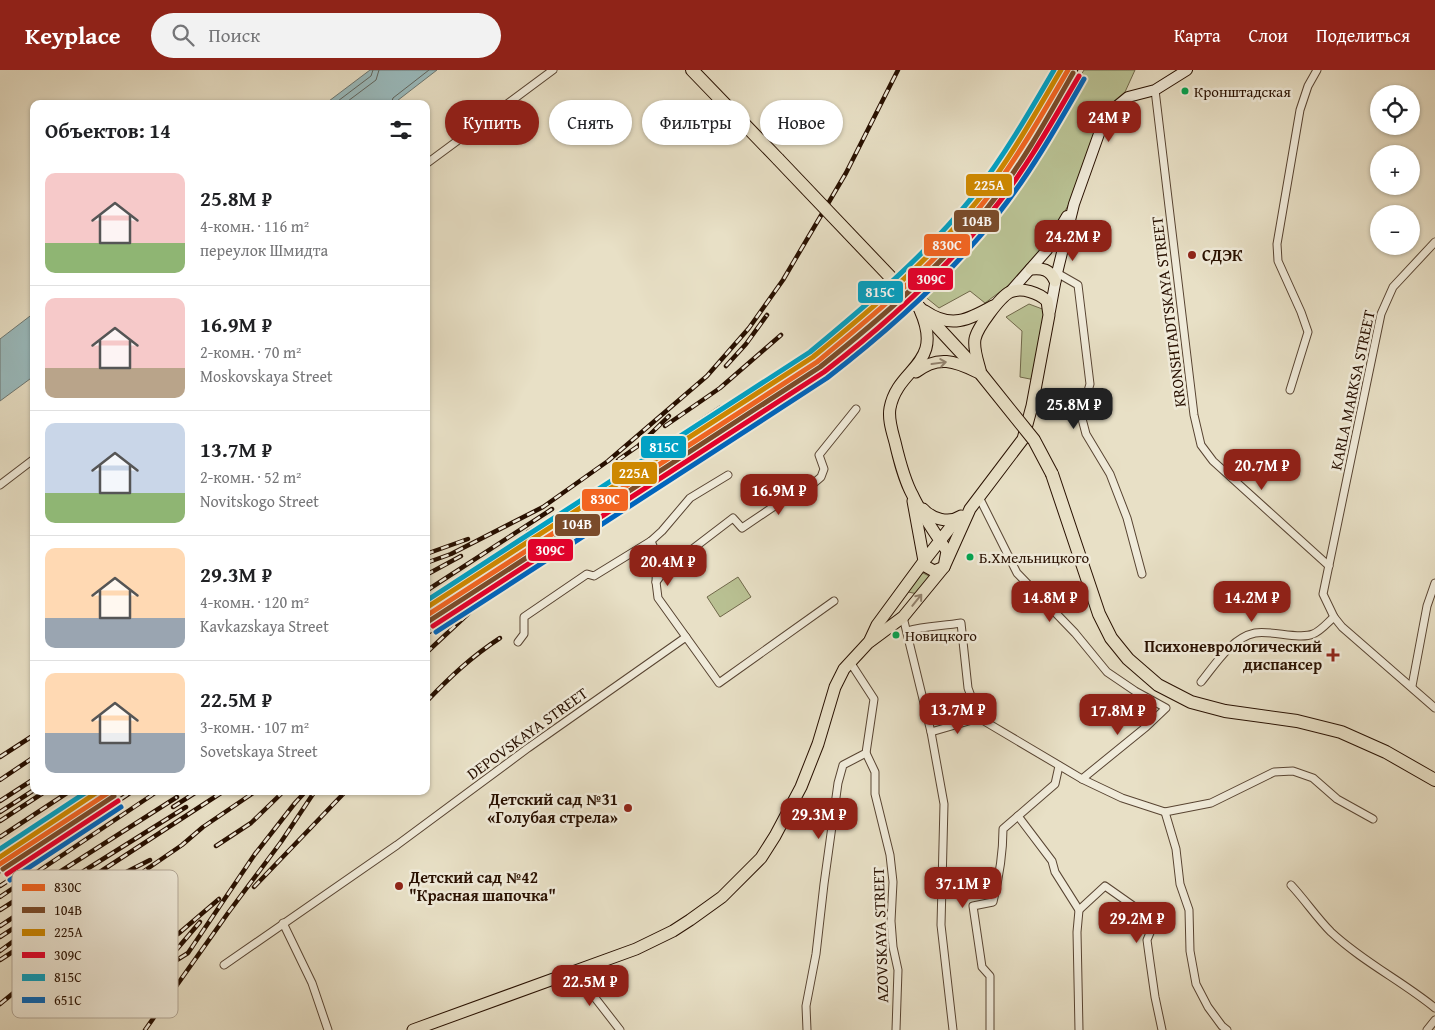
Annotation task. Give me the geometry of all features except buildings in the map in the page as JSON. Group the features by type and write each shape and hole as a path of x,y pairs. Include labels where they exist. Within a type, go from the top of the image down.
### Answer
{"highway":[{"path":"692,70 981,374 1034,440 1052,474 1099,614 1111,638 1128,659 1158,686 1191,702 1225,711 1297,721 1341,732 1386,752 1435,780"}],"main road":[{"path":"413,1030 636,949 673,931 722,897 761,858 801,787 818,744 835,687 844,669 868,643 903,617 944,567 970,509 1023,439 1034,397 1056,277 1074,204 1100,131 1111,111 1128,97 1155,90 1188,70"},
{"path":"981,374 974,342 977,332 999,302 1048,250 1074,204"},
{"path":"1030,269 1040,268 1048,270 1056,277"},
{"path":"1010,292 1028,292 1043,297 1047,301 1049,315"},
{"path":"918,306 940,319 963,321 999,302"},
{"path":"918,306 925,322 928,341 921,361 893,394 890,411 896,445 907,483 912,495 947,551 944,567"},
{"path":"901,385 924,366 941,360 961,364 981,374"},
{"path":"912,495 926,512 934,517 942,520 957,519"},
{"path":"912,495 925,566 934,571 944,567"},
{"path":"868,643 877,625 924,561 957,519 970,509"}],"street":[{"path":"430,161 552,70"},
{"path":"1290,390 1308,332 1278,261 1277,244 1300,110 1308,86 1317,70"},
{"name":"KRONSHTADTSKAYA STREET","path":"1155,90 1194,415 1202,445 1212,461 1329,566"},
{"name":"KARLA MARKSA STREET","path":"1435,242 1394,287 1381,314 1323,594 1334,617 1342,627 1435,708"},
{"path":"1056,277 1078,285 1090,384 1081,415 1086,434 1110,474 1127,518 1142,574"},
{"path":"656,582 665,570 733,518 742,528 782,501 793,501 821,477 824,469 819,455 856,409"},
{"path":"0,485 30,462"},
{"path":"518,642 524,634 524,617 587,574 594,576 651,540 662,531 690,498 728,474"},
{"path":"979,497 1017,573 1075,633 1107,672 1135,691 1166,708 1146,727 1082,779"},
{"path":"651,540 657,556 656,582 658,598 719,682 834,601"},
{"path":"1412,686 1428,606 1435,583"},
{"path":"903,617 931,732 944,804 941,925 953,1030"},
{"path":"1201,682 1236,642 1254,634 1282,633 1300,636 1313,634 1334,617"},
{"path":"907,631 961,623 968,688 979,718 1082,779 1122,798 1165,812 1211,803 1274,772 1294,771 1313,778 1338,799 1373,819"},
{"name":"DEPOVSKAYA STREET","path":"224,965 686,638"},
{"path":"807,1030 806,1006 816,954 838,783 844,765 866,753 874,699 850,662"},
{"path":"931,732 979,718"},
{"name":"AZOVSKAYA STREET","path":"866,753 875,772 875,794 890,855 893,882 892,930 893,947 898,970 896,1030"},
{"path":"990,1030 990,976 982,967 973,906 994,902 1000,870 1003,829 1055,784 1059,766"},
{"path":"1165,812 1176,849 1180,884 1189,910 1190,951 1196,984 1208,1007 1227,1030"},
{"path":"1018,816 1052,861 1056,872 1079,910 1077,932 1079,1030"},
{"path":"1291,885 1331,932 1373,965 1401,982 1435,1008"},
{"path":"1079,910 1105,886 1149,917 1152,928 1147,940 1162,1030"},
{"path":"283,923 312,983 328,1030"},
{"path":"575,972 620,1030"},
{"path":"1427,1030 1435,1020"}],"green space":[{"path":"1084,70 1135,70 1125,92 1103,113 1070,202 1044,249 1013,282 985,303 970,291 939,308 918,291 964,250 1028,164"},
{"path":"1029,304 1045,310 1035,380 1020,377 1022,331 1006,317"},
{"path":"921,572 931,577 918,594 908,592"},
{"path":"738,577 751,597 720,617 707,597"}],"water":[{"path":"370,70 437,70 398,100 330,100"},
{"path":"30,316 30,379 0,401 0,339"}],"railway":[{"path":"430,562 451,554 543,507 608,461 707,376 749,328 783,280 846,173 898,70"},
{"path":"639,485 821,366 870,326 922,278 961,238 998,192 1076,70"},
{"path":"726,366 746,344 767,315"},
{"path":"665,426 720,388 781,335"},
{"path":"528,532 609,482 721,407"},
{"path":"618,460 638,446 669,416"},
{"path":"430,631 548,554 644,482"},
{"path":"430,588 552,509"},
{"path":"430,553 468,539"},
{"path":"473,569 525,543"},
{"path":"517,561 536,545"},
{"path":"430,573 461,556"},
{"path":"430,621 527,559"},
{"path":"430,649 470,612"},
{"path":"430,698 461,668 500,638"},
{"path":"0,757 30,738"},
{"path":"0,780 30,760"},
{"path":"0,801 30,782"},
{"path":"0,812 30,793"},
{"path":"0,821 40,795"},
{"path":"0,837 64,795"},
{"path":"41,852 127,795"},
{"path":"40,870 152,795"},
{"path":"173,807 192,795"},
{"path":"103,870 218,795"},
{"path":"146,870 250,795"},
{"path":"216,846 251,823 280,795"},
{"path":"178,959 188,953 255,854 302,795"},
{"path":"178,983 281,842 312,795"},
{"path":"254,887 342,795"},
{"path":"63,870 177,797"},
{"path":"85,870 186,807"},
{"path":"0,871 45,842"},
{"path":"25,870 62,846"},
{"path":"130,870 150,860"},
{"path":"0,886 12,878"},
{"path":"0,897 12,889"},
{"path":"178,934 219,899"},
{"path":"0,910 12,902"},
{"path":"0,926 12,918"},
{"path":"178,948 200,922"},
{"path":"0,937 12,929"},
{"path":"0,951 12,942"},
{"path":"0,960 12,952"},
{"path":"0,1004 12,994"},
{"path":"145,1030 154,1018"}],"transit line":[{"name":"815С","path":"430,598 810,352 832,334 896,278 956,217 996,165 1054,70"},
{"name":"225А","path":"430,605 813,357 857,320 921,263 979,199 1012,152 1061,70"},
{"name":"830С","path":"430,613 817,362 861,325 926,267 984,202 1018,154 1068,70"},
{"name":"104В","path":"430,620 820,367 865,330 930,272 988,207 1023,159 1073,73"},
{"name":"309С","path":"433,626 824,372 892,316 935,276 993,210 1028,162 1079,76"},
{"name":"651С","path":"436,632 827,378 873,341 918,301 960,259 998,214 1033,165 1084,79"},
{"name":"815С","path":"0,849 82,795"},
{"name":"225А","path":"0,857 93,795"},
{"name":"830С","path":"0,864 105,795"},
{"name":"104В","path":"3,869 114,796"},
{"name":"309С","path":"13,870 118,801"},
{"name":"651С","path":"25,870 121,807"},
{"name":"309С","path":"7,874 12,871"}],"place":[{"name":"Кронштадская","path":"1185,91"},
{"name":"СДЭК","path":"1192,255"},
{"name":"Б.Хмельницкого","path":"970,557"},
{"name":"Новицкого","path":"896,635"},
{"name":"Психоневрологический диспансер","path":"1333,655"},
{"name":"Детский сад №31 «Голубая стрела»","path":"628,808"},
{"name":"Детский сад №42 \"Красная шапочка\"","path":"399,886"}]}
